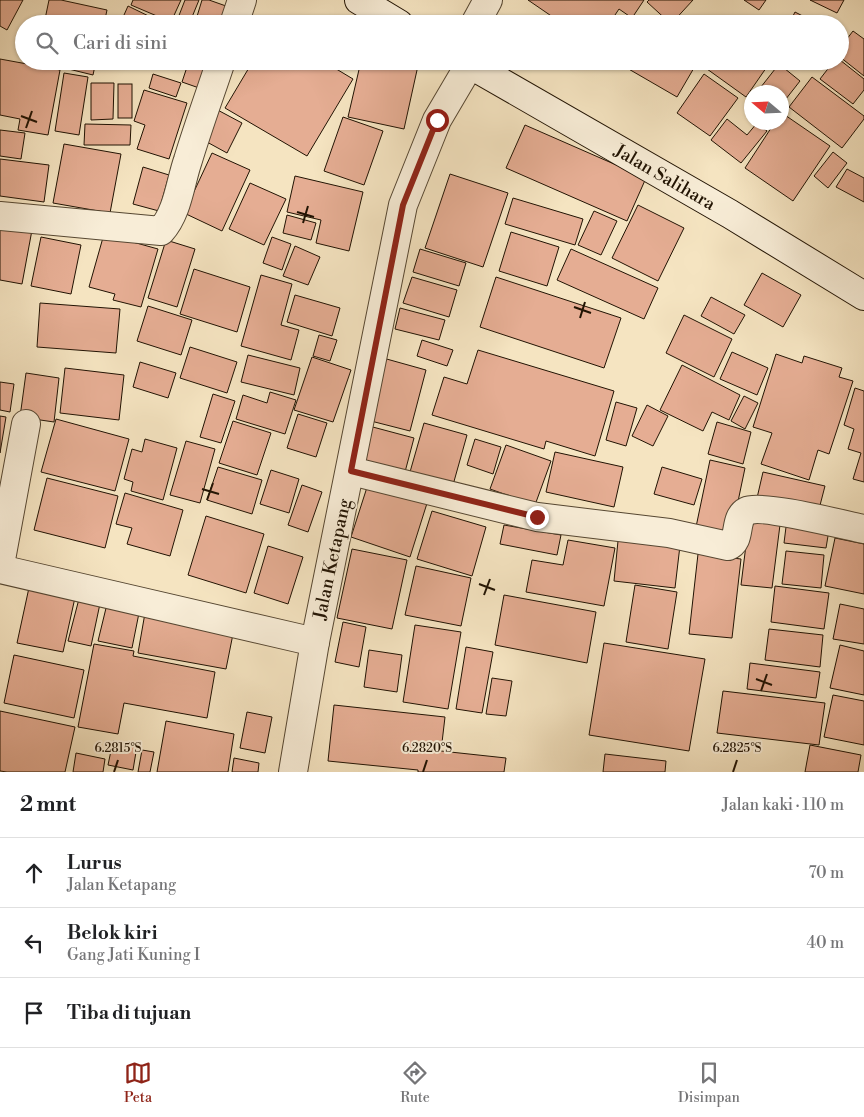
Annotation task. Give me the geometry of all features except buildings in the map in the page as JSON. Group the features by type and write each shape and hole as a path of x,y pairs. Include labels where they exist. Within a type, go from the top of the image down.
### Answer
{"street":[{"path":"237,15 242,0"},
{"path":"359,0 385,15"},
{"path":"480,15 488,0"},
{"path":"0,216 161,231 173,212 218,70"},
{"name":"Jalan Ketapang","path":"293,772 315,642 351,471 403,205 437,120 463,70"},
{"name":"Jalan Salihara","path":"479,70 730,214 864,296"},
{"path":"0,564 26,424"},
{"path":"351,471 537,517 669,533 728,546 735,539 741,516 753,509 775,511 864,529"},
{"path":"0,568 315,642"}],"route":[{"path":"437,120 403,205 351,471 537,517"}]}
